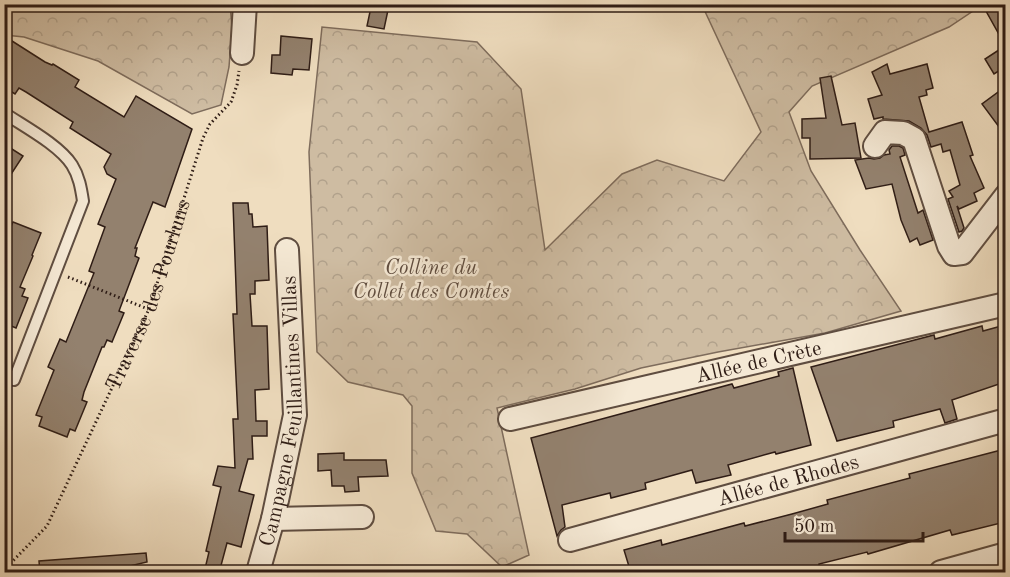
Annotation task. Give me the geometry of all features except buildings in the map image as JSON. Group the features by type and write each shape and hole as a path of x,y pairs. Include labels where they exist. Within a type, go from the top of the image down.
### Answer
{"street":[{"path":"242,53 245,4"},
{"path":"874,146 885,132 903,132 914,139 949,246 954,254 962,253 1005,196"},
{"name":"Campagne Feuillantines Villas","path":"258,573 273,519 295,415 287,250"},
{"name":"Allée de Crète","path":"510,419 1005,304"},
{"name":"Allée de Rhodes","path":"570,540 1005,420"},
{"path":"273,519 362,517"},
{"path":"941,573 1005,554"}],"lane":[{"path":"4,113 56,147 71,164 80,183 83,201 14,380"}],"path":[{"name":"Traverse des Pourluns","path":"4,570 46,526 149,309 203,138 210,124 231,102 237,85 242,53"},
{"path":"55,272 149,309"}],"green space":[{"path":"4,5 230,5 232,27 229,67 221,105 192,114 98,61 24,37 5,35"},
{"name":"Colline du Collet des Comtes","path":"702,5 982,5 949,27 812,86 789,112 811,171 901,311 825,333 641,368 575,389 497,408 529,555 502,567 467,534 436,531 412,473 412,406 403,395 348,382 317,352 309,152 322,27 477,42 521,89 545,250 622,174 657,160 724,181 761,132"}]}
